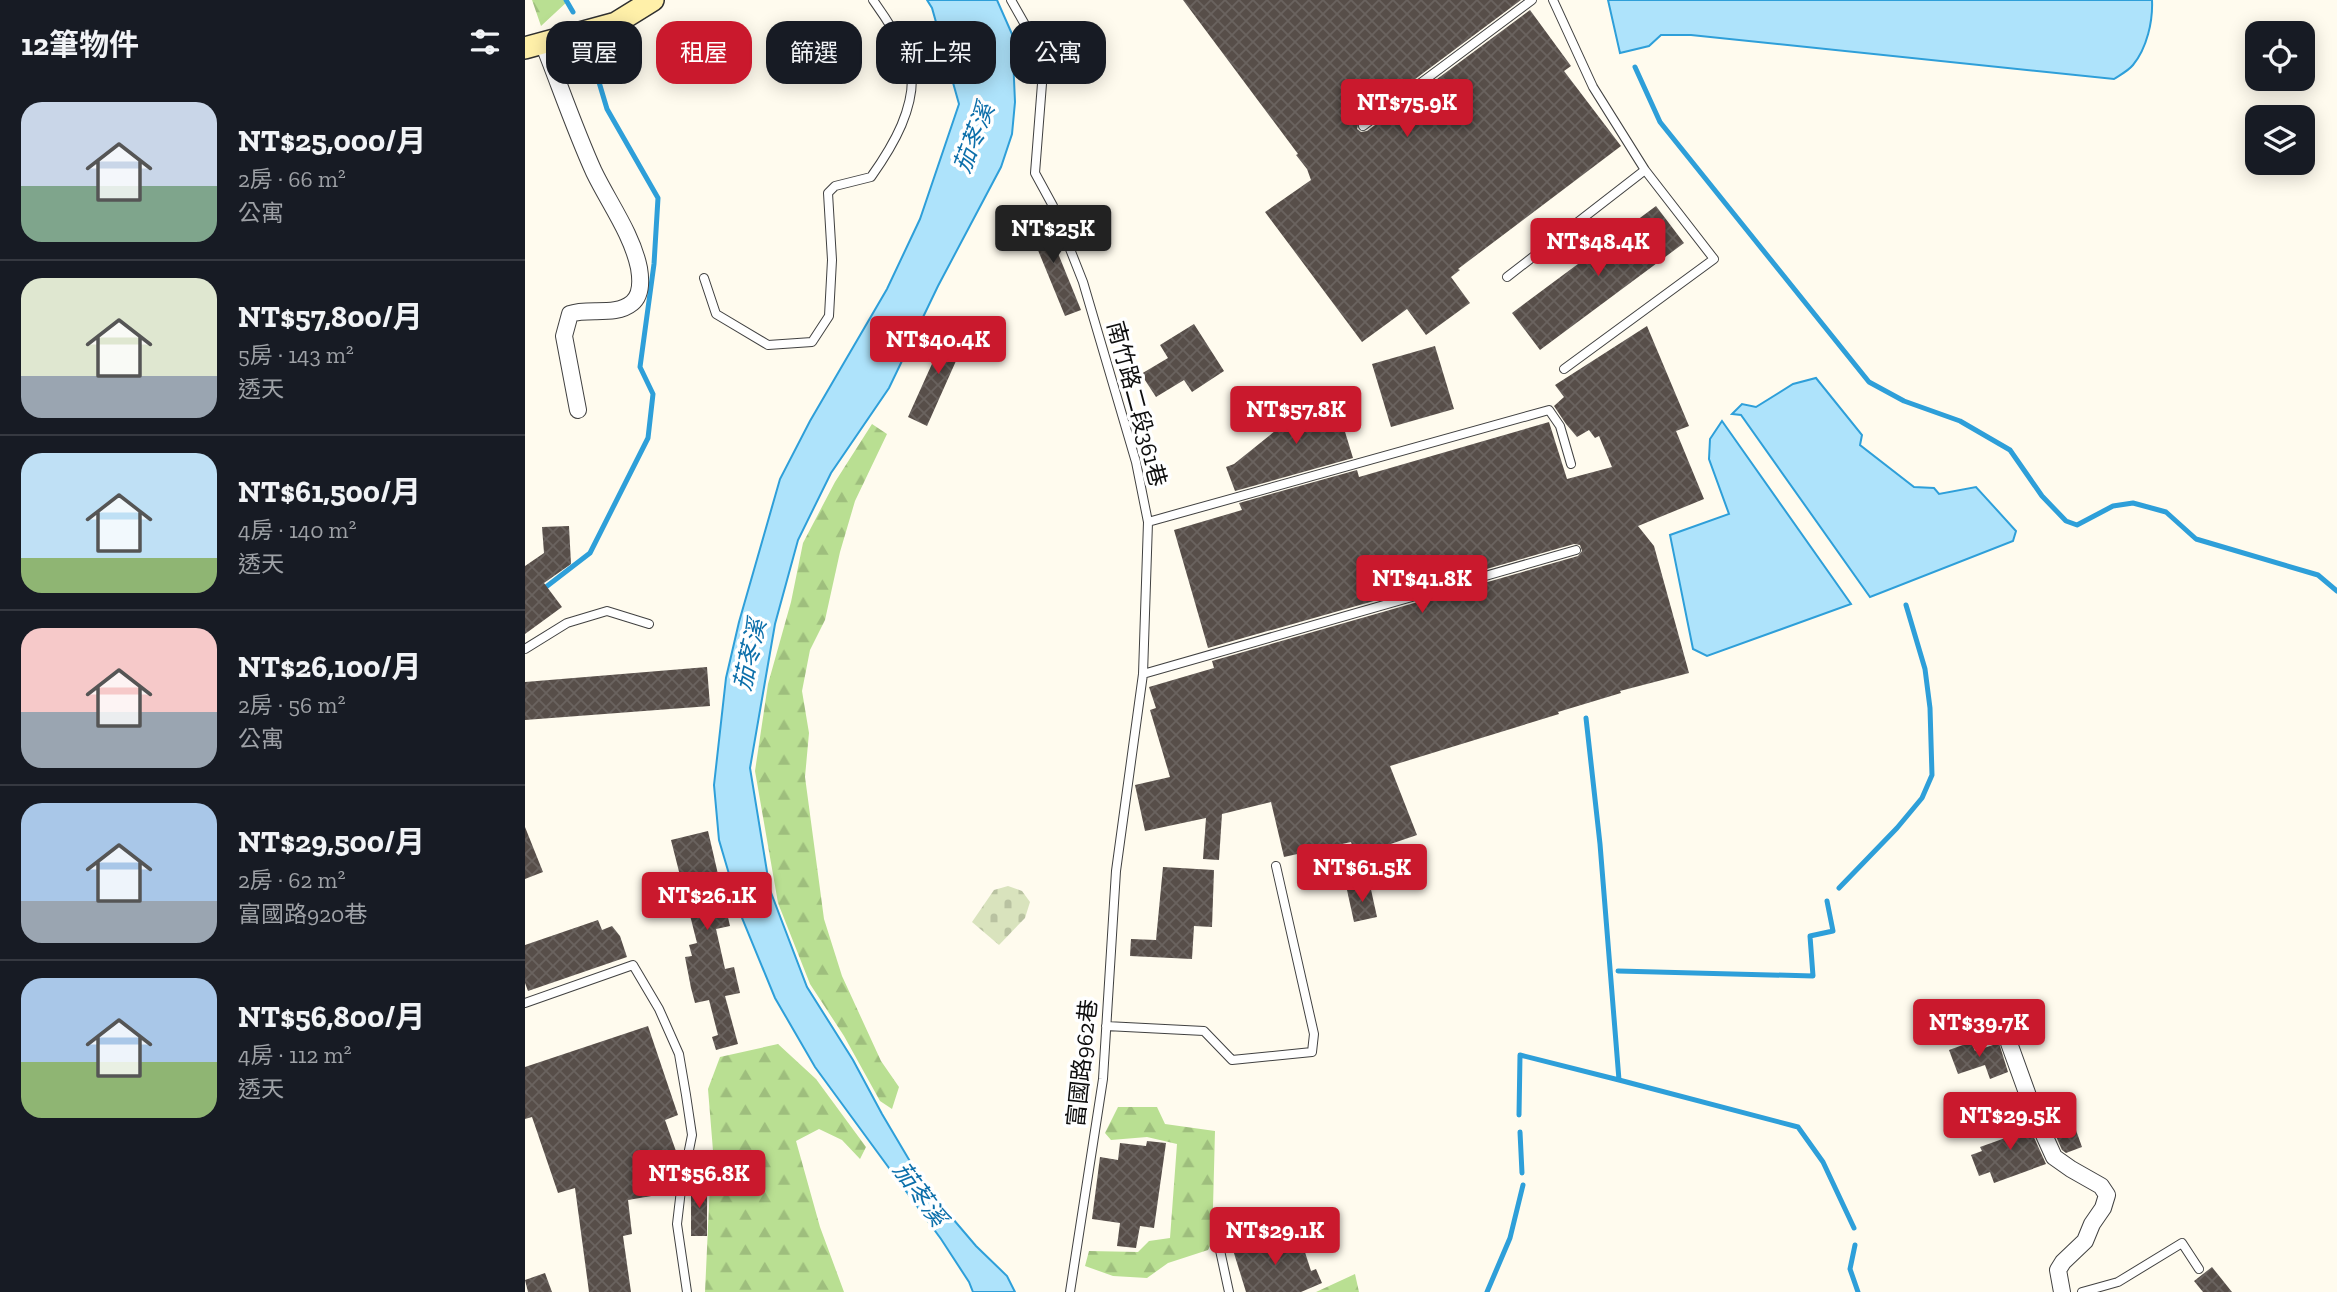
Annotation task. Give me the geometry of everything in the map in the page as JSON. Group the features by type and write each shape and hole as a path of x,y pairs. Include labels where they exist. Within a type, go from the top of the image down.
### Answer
{"street":[{"path":"578,410 564,335 570,314 580,310 621,308 632,303 641,287 632,247 534,45 616,23 653,0"},
{"path":"2009,1043 2035,1115 2054,1157 2101,1185 2106,1195 2103,1208 2085,1241 2058,1270 2062,1292"}],"lane":[{"path":"705,278 716,314 768,345 812,342 829,316 832,260 828,193 835,186 871,177 889,151 910,102 911,65 873,0"},
{"name":"南竹路二段361巷","path":"1011,0 1044,58 1035,173 1053,206 1083,282 1136,462 1148,522 1143,674 1121,836"},
{"path":"1363,126 1532,0"},
{"path":"1553,0 1593,88 1645,170 1714,259 1564,369"},
{"path":"1507,277 1645,170"},
{"path":"1148,522 1549,410 1560,426 1571,464"},
{"path":"1143,674 1576,550"},
{"path":"525,649 567,623 607,611 649,624"},
{"name":"富國路962巷","path":"1070,1292 1103,1079 1116,871 1121,836"},
{"path":"1106,1026 1204,1031 1232,1060 1312,1052 1314,1034 1276,866"},
{"path":"525,1003 633,965 659,1009 679,1054 692,1135 677,1224 687,1292"},
{"path":"1229,1292 1218,1241 1236,1213"},
{"path":"2082,1292 2118,1282 2182,1243 2199,1269"}],"green space":[{"path":"532,0 569,0 546,21 541,26"},
{"path":"872,424 887,434 855,501 825,620 810,650 802,691 809,733 805,777 824,919 842,976 881,1061 899,1087 892,1109 880,1101 844,1036 810,984 778,903 755,771 768,684 791,602 803,543 835,482"},
{"path":"1008,886 1022,891 1030,902 1025,918 999,945 972,922 994,890"},
{"path":"778,1044 816,1079 866,1147 860,1159 842,1140 819,1129 796,1141 820,1227 844,1292 705,1292 710,1184 714,1163 708,1089 720,1057"},
{"path":"1118,1107 1157,1107 1165,1124 1215,1131 1213,1207 1218,1231 1208,1250 1168,1263 1147,1278 1113,1276 1085,1266 1089,1251 1138,1252 1149,1241 1170,1238 1177,1144 1147,1137 1111,1140 1105,1133"},
{"path":"1355,1274 1359,1292 1316,1292"}],"water":[{"name":"茄苳溪","path":"927,0 997,0 1010,29 1010,84 1014,84 1015,102 1012,134 1001,167 938,286 889,388 831,473 798,540 775,624 750,768 770,890 807,987 853,1060 924,1185 976,1246 1007,1276 1015,1292 973,1292 941,1239 815,1067 775,998 742,918 719,840 714,785 726,678 739,622 780,479 810,421 887,289 920,219 959,104 953,84 996,84 996,21 936,21"},
{"path":"1608,0 2152,0 2152,8 2142,51 2131,67 2114,79 1691,35 1661,35 1649,46 1620,53"},
{"path":"1816,378 1862,435 1860,445 1914,487 1934,488 1939,494 1976,487 2016,531 2013,541 1870,597 1741,415 1732,414 1742,404 1756,407 1793,384"},
{"path":"1722,421 1851,604 1707,656 1693,649 1670,535 1729,514 1709,459 1710,439"}],"building":[{"path":"1183,0 1521,0 1359,121 1357,129 1361,132 1367,131 1530,10 1571,66 1564,71 1621,146 1458,269 1460,270 1451,277 1470,303 1426,335 1407,309 1362,342 1265,212 1311,180 1307,169"},
{"path":"1656,206 1684,243 1540,350 1512,313"},
{"path":"1042,214 1081,310 1065,316 1026,221"},
{"path":"1194,324 1224,371 1192,392 1184,380 1156,397 1141,374 1168,358 1160,345"},
{"path":"949,326 968,334 927,426 908,417"},
{"path":"1647,326 1689,426 1676,431 1704,499 1638,526 1654,546 1689,673 1620,691 1621,693 1558,712 1559,714 1390,766 1417,835 1373,850 1377,861 1359,867 1351,842 1284,857 1271,802 1222,814 1219,860 1203,859 1206,818 1145,831 1135,785 1170,777 1150,710 1156,708 1149,687 1214,668 1212,661 1578,556 1582,551 1580,545 1574,544 1208,648 1174,530 1242,510 1239,503 1357,470 1359,477 1549,422 1567,479 1612,467 1599,436 1595,438 1589,430 1577,437 1566,424 1554,406 1564,397 1555,385"},
{"path":"1435,346 1454,409 1391,427 1372,364"},
{"path":"1331,386 1353,458 1235,491 1226,467 1234,464"},
{"path":"569,526 571,564 544,583 562,607 525,634 525,566 544,553 542,527"},
{"path":"707,667 710,706 525,720 525,682"},
{"path":"525,827 543,872 525,879"},
{"path":"708,831 730,926 716,929 725,969 734,967 740,993 725,996 738,1044 716,1050 712,1037 718,1035 709,1000 695,1003 691,988 685,957 692,956 689,945 697,943 671,840"},
{"path":"1163,867 1214,870 1212,927 1194,926 1192,959 1130,956 1131,939 1156,940"},
{"path":"1370,885 1377,917 1354,922 1347,890"},
{"path":"598,920 602,930 612,926 620,936 627,957 528,991 525,983 525,945"},
{"path":"648,1026 678,1115 665,1120 677,1154 663,1158 669,1193 628,1200 632,1234 623,1236 631,1292 589,1292 575,1188 558,1193 532,1117 525,1119 525,1067"},
{"path":"1971,1042 1975,1051 1999,1043 2008,1072 1990,1079 1985,1065 1958,1074 1949,1050"},
{"path":"2023,1113 2046,1164 1994,1183 1990,1172 1979,1176 1971,1155 1982,1151 1980,1147 2008,1137 2002,1121"},
{"path":"2072,1119 2082,1147 2066,1153 2052,1127"},
{"path":"1147,1141 1166,1143 1154,1228 1140,1226 1136,1248 1117,1246 1120,1223 1092,1219 1100,1157 1118,1160 1120,1143 1146,1146"},
{"path":"691,1183 707,1183 707,1236 691,1236"},
{"path":"1285,1234 1290,1250 1303,1246 1311,1271 1316,1269 1322,1283 1301,1292 1246,1292 1233,1250"},
{"path":"2212,1267 2232,1292 2203,1292 2194,1281"},
{"path":"545,1273 552,1292 528,1292 525,1280"}],"waterway":[{"path":"566,0 573,12"},
{"path":"1635,67 1660,122 1869,382 1904,401 1960,421 2010,450 2042,496 2066,521 2077,525 2113,506 2133,503 2166,512 2196,539 2318,575 2337,591"},
{"path":"542,590 590,553 648,438 653,394 640,367 654,264 658,198 607,109 600,84"},
{"path":"1839,888 1922,798 1932,775 1930,708 1925,669 1906,605"},
{"path":"1586,718 1600,844 1619,1080 1798,1127 1823,1162 1854,1228"},
{"path":"1618,971 1813,976 1810,936 1833,931 1827,901"},
{"path":"1519,1115 1520,1055 1619,1080"},
{"path":"1520,1132 1522,1173"},
{"path":"1487,1292 1510,1238 1523,1185"},
{"path":"1855,1245 1850,1269 1858,1292"}]}
